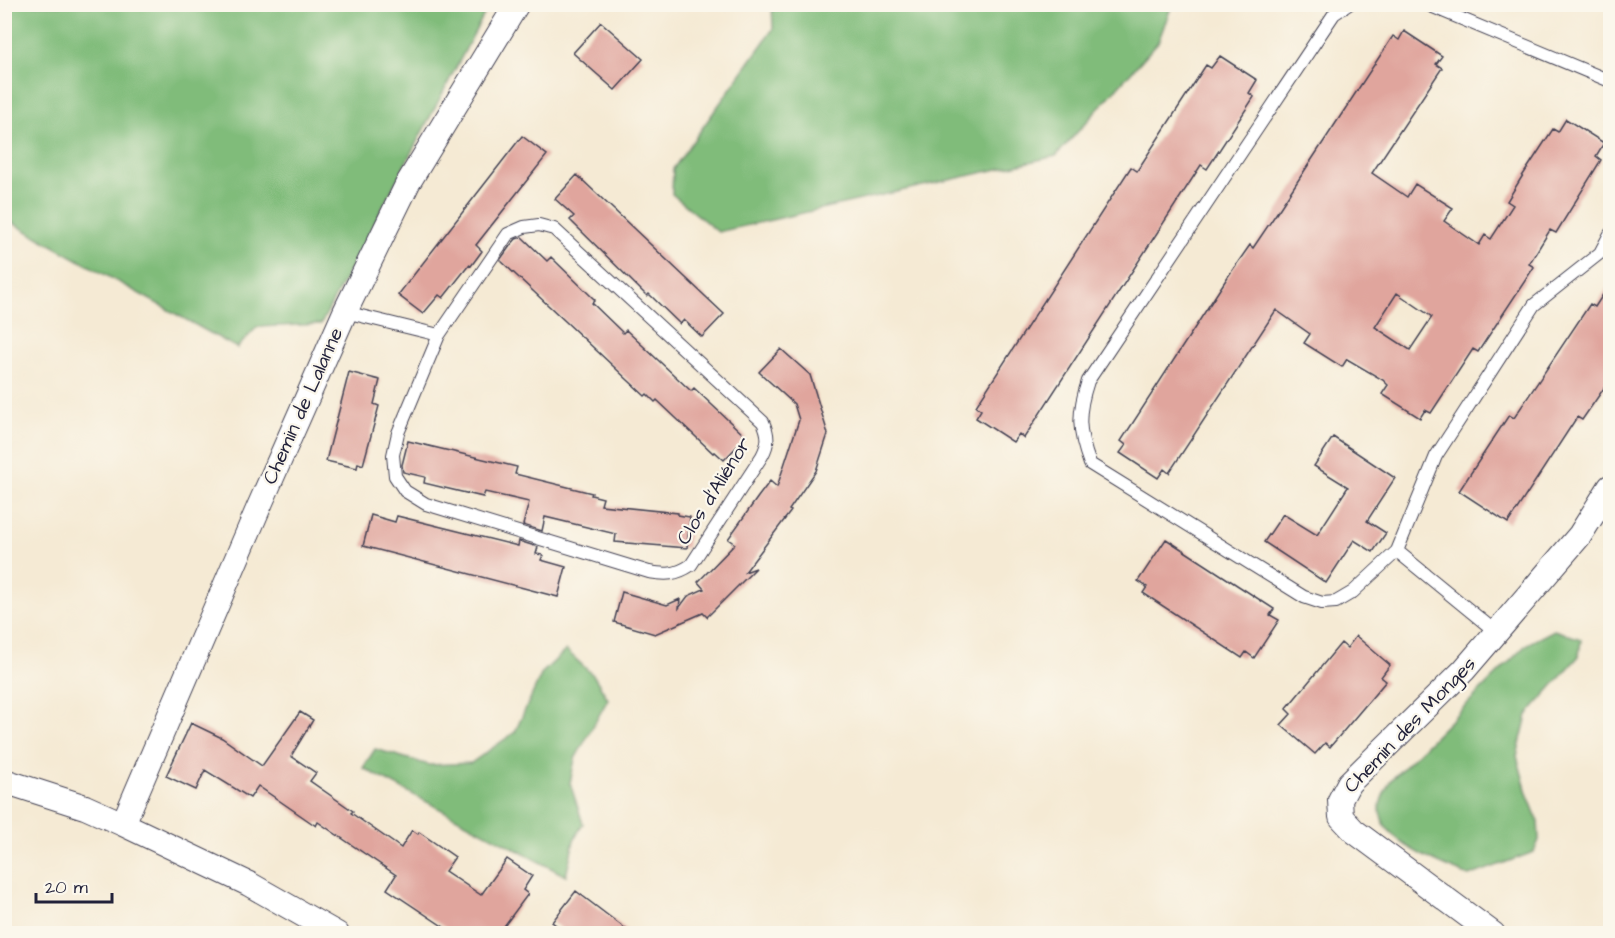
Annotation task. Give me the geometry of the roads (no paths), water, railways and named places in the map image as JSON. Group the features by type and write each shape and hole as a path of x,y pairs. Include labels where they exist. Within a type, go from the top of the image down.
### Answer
{"street":[{"name":"Chemin de Lalanne","path":"123,824 258,508 345,312 408,183 517,4"},
{"name":"Chemin des Monges","path":"1493,933 1354,831 1341,817 1340,800 1349,783 1464,670 1580,535 1611,487"},
{"path":"4,781 85,807 123,824 249,884 337,933"}],"lane":[{"path":"1349,4 1334,14 1088,381 1081,402 1079,420 1082,441 1090,464 1304,597 1322,603 1336,602 1353,591 1397,551 1436,456 1534,305 1600,253 1611,234"},
{"path":"1426,4 1611,81"},
{"name":"Clos d'Aliénor","path":"539,225 554,229 763,422 768,434 768,445 691,565 669,575 649,572 426,504 405,491 396,476 393,455 398,433 439,334 508,234 524,227 539,225"},
{"path":"345,312 439,334"},
{"path":"1397,551 1496,632"}]}
